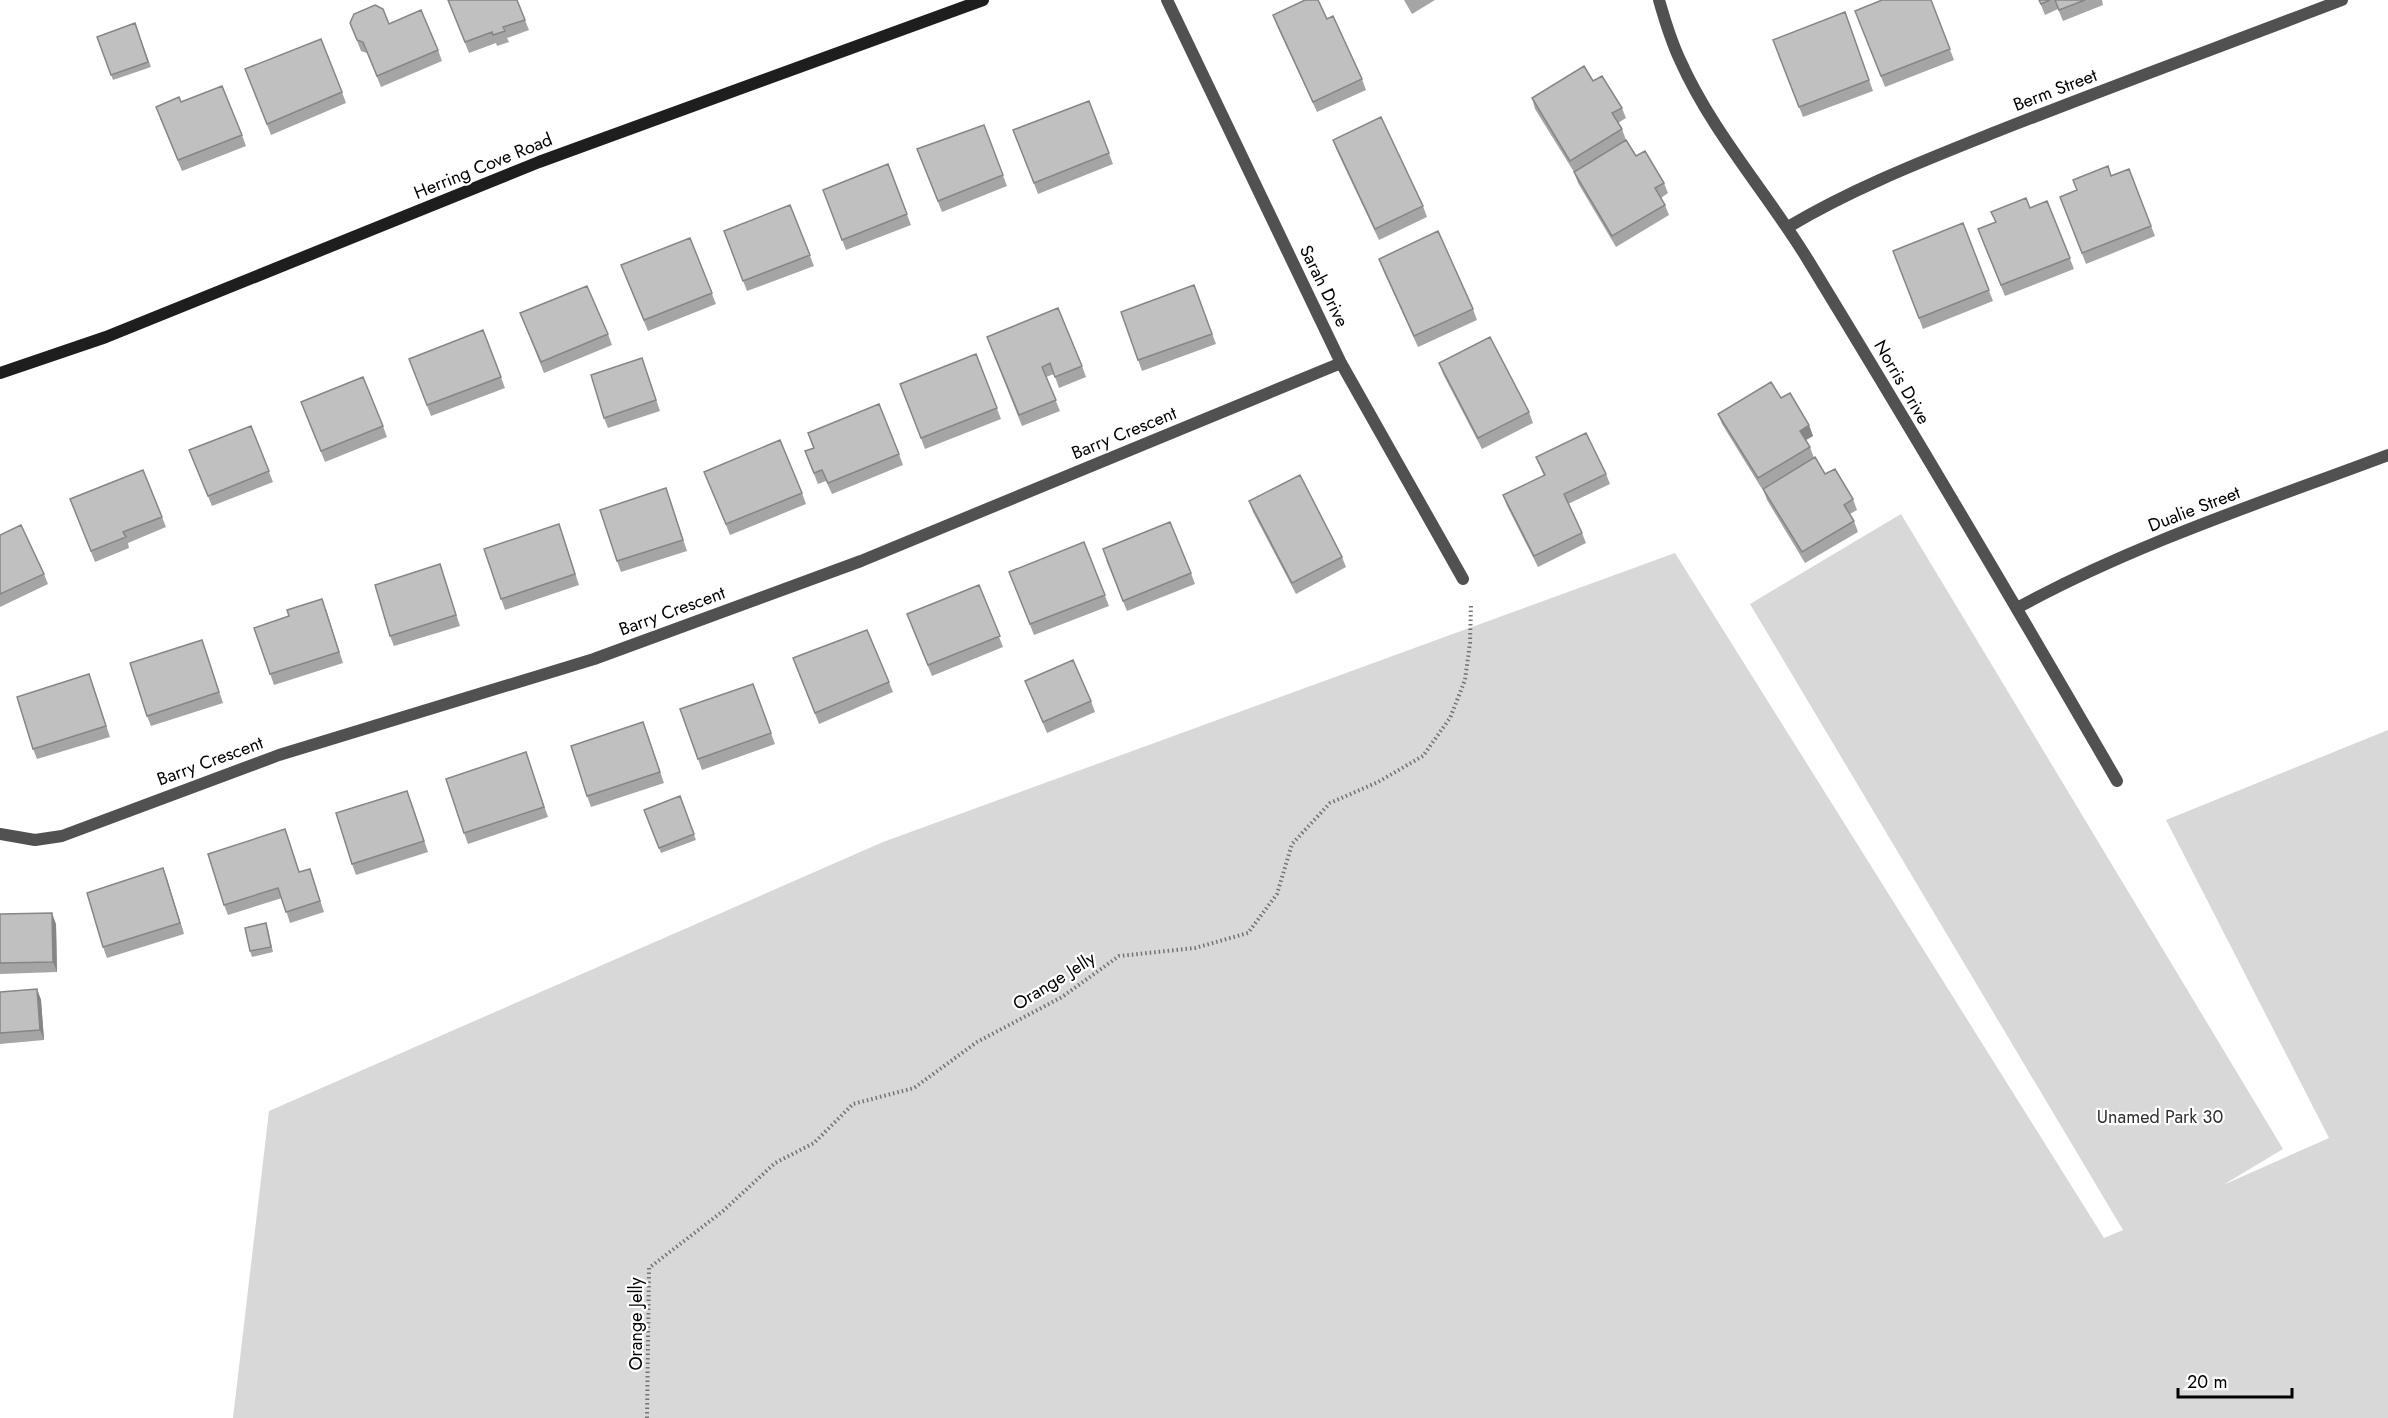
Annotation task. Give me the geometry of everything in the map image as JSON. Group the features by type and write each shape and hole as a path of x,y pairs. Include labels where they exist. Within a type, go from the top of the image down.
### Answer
{"main road":[{"name":"Herring Cove Road","path":"0,373 106,336 539,162 982,0"}],"street":[{"name":"Sarah Drive","path":"1167,0 1341,363 1463,579"},
{"name":"Norris Drive","path":"1659,0 1672,40 1697,92 1726,139 1788,227 2017,608 2117,782"},
{"name":"Berm Street","path":"1788,227 1826,204 1866,185 2026,120 2342,0"},
{"name":"Barry Crescent","path":"0,834 35,840 62,836 279,755 594,659 861,561 1341,363"},
{"name":"Dualie Street","path":"2017,608 2063,583 2178,533 2388,455"}],"path":[{"name":"Orange Jelly","path":"647,1418 649,1268 723,1210 775,1163 814,1143 853,1104 914,1088 977,1042 1062,996 1119,956 1195,948 1248,933 1278,894 1292,844 1330,803 1378,782 1423,756 1450,718 1465,680 1470,643 1471,597 1463,579"}],"green space":[{"name":"Unamed Park 30","path":"1901,514 2283,1149 2223,1185 2329,1138 2166,820 2388,730 2388,1418 233,1418 269,1111 883,842 1675,553 2104,1238 2123,1230 1750,604"}],"building":[{"path":"448,0 517,0 525,20 503,27 505,31 493,35 492,32 465,42"},
{"path":"1305,0 1318,0 1327,19 1333,16 1362,79 1313,102 1273,15"},
{"path":"1882,0 1931,0 1950,49 1881,76 1855,11"},
{"path":"2055,0 2085,0 2059,10"},
{"path":"375,5 383,9 389,24 421,10 438,50 377,76 363,42 357,40 350,23 354,14"},
{"path":"1845,12 1869,80 1799,107 1773,40"},
{"path":"135,23 148,62 111,75 97,37"},
{"path":"321,39 342,92 267,124 245,69"},
{"path":"1584,66 1593,81 1602,76 1622,108 1612,113 1622,129 1570,161 1532,98"},
{"path":"222,86 242,135 178,160 156,107 179,97 181,102"},
{"path":"1089,101 1109,153 1034,183 1013,130"},
{"path":"1381,117 1423,206 1375,229 1333,140"},
{"path":"984,125 1003,175 938,201 917,149"},
{"path":"1626,140 1636,156 1645,151 1664,183 1655,188 1665,205 1612,236 1574,172"},
{"path":"888,164 907,214 842,240 823,190"},
{"path":"2108,166 2111,176 2129,169 2151,226 2082,253 2060,197 2077,190 2073,180"},
{"path":"2026,198 2030,208 2047,201 2070,258 2001,285 1978,229 1996,222 1991,212"},
{"path":"790,205 810,255 743,281 724,231"},
{"path":"1963,223 1989,290 1919,318 1893,251"},
{"path":"1438,231 1473,309 1414,336 1379,259"},
{"path":"690,238 712,293 644,320 621,265"},
{"path":"1194,285 1212,334 1138,360 1121,312"},
{"path":"587,286 608,334 541,362 520,313"},
{"path":"1058,308 1082,366 1055,377 1050,363 1042,367 1056,400 1019,415 987,337"},
{"path":"483,330 501,377 427,405 409,359"},
{"path":"1490,337 1529,412 1478,438 1439,363"},
{"path":"976,354 997,408 921,438 900,384"},
{"path":"642,358 656,400 604,418 591,375"},
{"path":"363,377 383,426 321,451 301,402"},
{"path":"1771,382 1781,398 1790,393 1809,425 1800,431 1810,447 1758,478 1718,414"},
{"path":"879,404 899,454 828,483 822,470 814,473 805,451 814,448 808,433"},
{"path":"251,426 269,471 208,496 189,450"},
{"path":"1586,433 1606,474 1564,494 1582,533 1534,556 1503,495 1545,475 1536,457"},
{"path":"780,440 802,493 726,524 704,472"},
{"path":"1815,457 1825,474 1835,469 1853,499 1844,505 1854,521 1802,552 1763,489"},
{"path":"143,470 162,517 123,532 126,537 91,551 70,499"},
{"path":"1300,475 1342,557 1292,583 1249,501"},
{"path":"666,488 683,540 617,561 600,510"},
{"path":"1170,522 1191,573 1123,601 1103,549"},
{"path":"559,524 575,574 501,599 484,549"},
{"path":"21,525 44,574 0,594 0,535"},
{"path":"1084,542 1105,595 1030,624 1009,572"},
{"path":"440,564 456,615 390,636 375,585"},
{"path":"979,585 1000,636 928,665 907,614"},
{"path":"322,599 339,652 270,674 254,628 289,616 287,610"},
{"path":"867,630 889,682 815,713 793,658"},
{"path":"202,640 219,692 147,716 130,663"},
{"path":"1073,660 1091,701 1043,722 1025,681"},
{"path":"89,674 106,726 33,749 17,697"},
{"path":"753,684 771,733 698,759 680,709"},
{"path":"643,722 660,772 587,796 571,746"},
{"path":"526,752 544,807 464,833 446,779"},
{"path":"407,791 424,841 352,864 336,813"},
{"path":"680,796 694,834 659,848 644,810"},
{"path":"285,829 299,872 310,869 320,901 286,912 278,888 224,905 208,854"},
{"path":"163,868 180,923 103,947 87,893"},
{"path":"52,913 53,962 0,963 0,914"},
{"path":"266,923 271,947 250,951 245,928"},
{"path":"37,989 40,1030 0,1033 0,992"}]}
